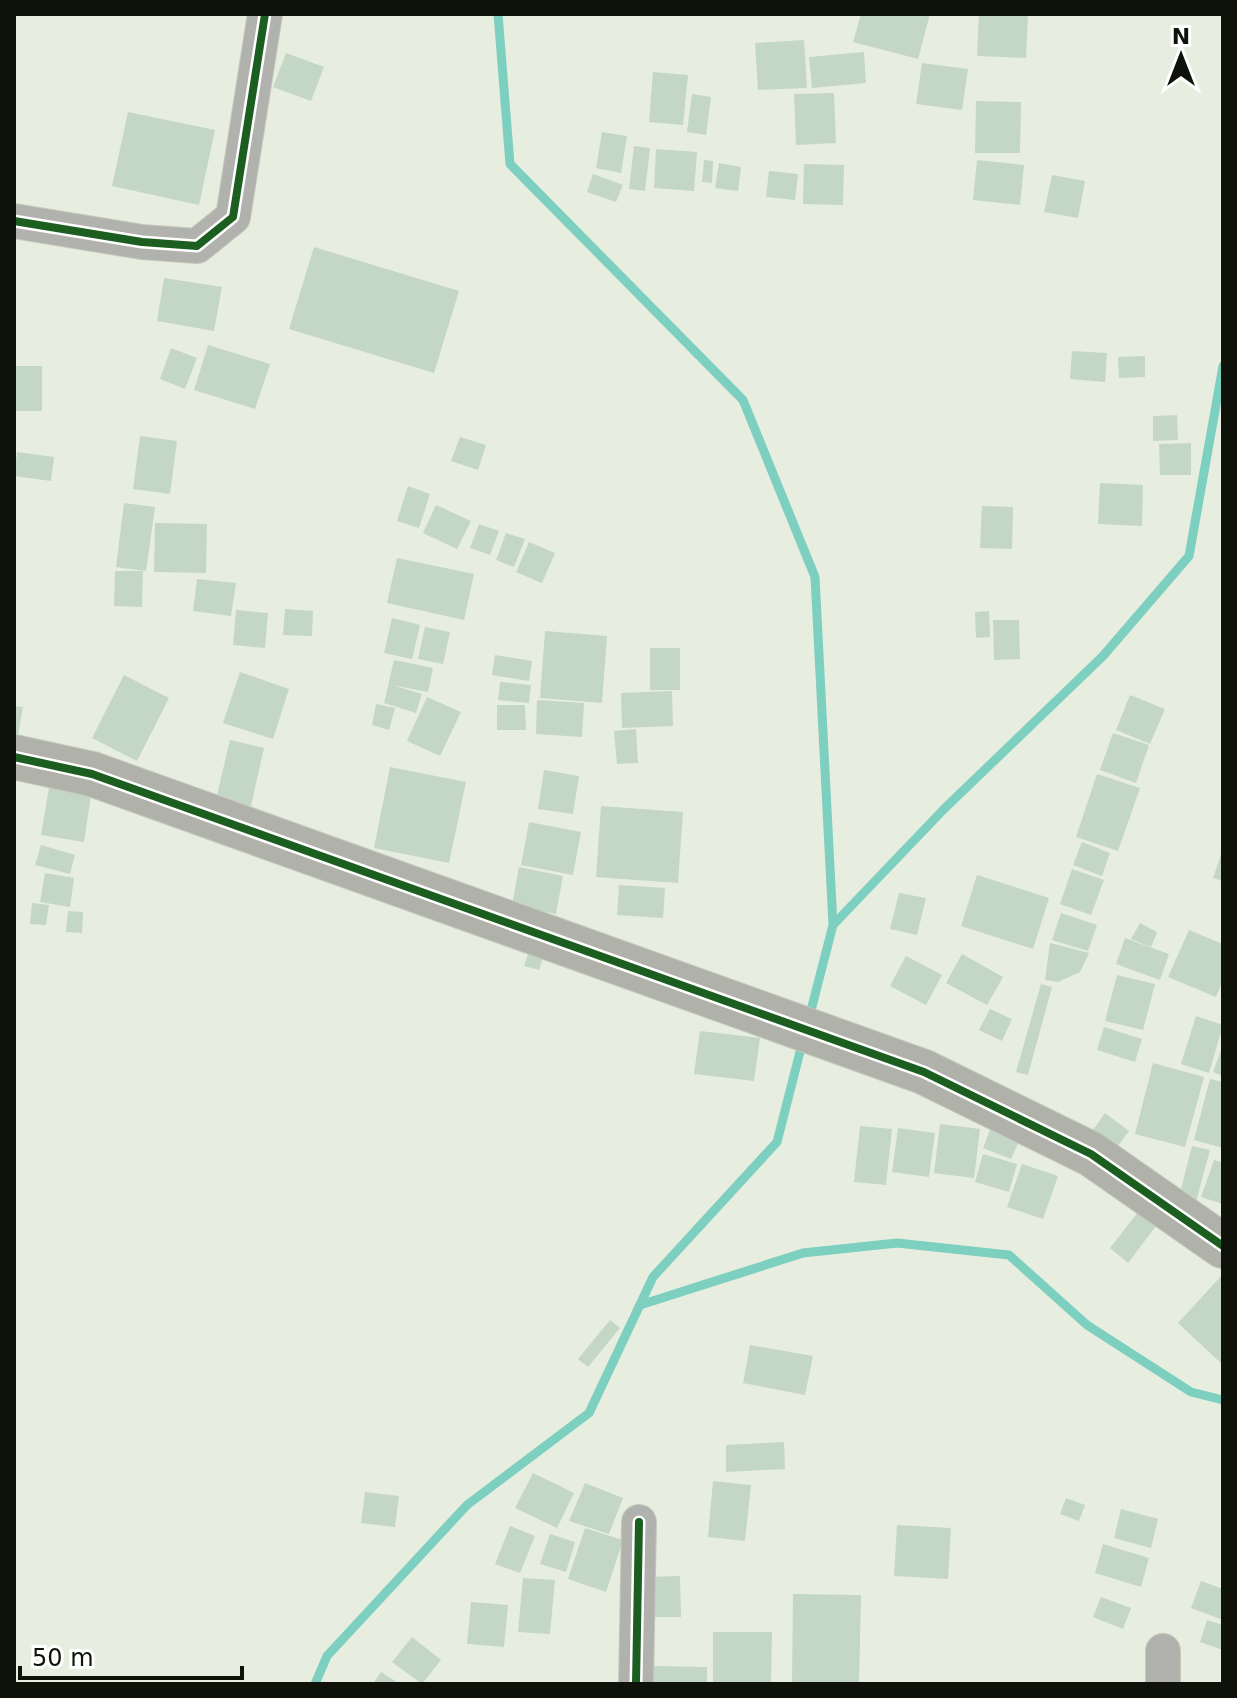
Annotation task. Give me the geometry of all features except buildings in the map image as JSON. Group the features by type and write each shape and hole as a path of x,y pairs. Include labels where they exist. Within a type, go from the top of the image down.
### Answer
{"street":[{"path":"14,221 142,242 197,246 233,217 265,14"},
{"path":"14,757 92,774 924,1072 1091,1154 1223,1246"},
{"path":"636,1684 639,1522"}],"waterway":[{"path":"498,14 510,164 743,400 815,577 833,925 809,1018"},
{"path":"833,925 944,809 1103,656 1189,556 1223,366"},
{"path":"315,1684 327,1656 467,1505 589,1413 653,1277 777,1142 803,1040"},
{"path":"640,1305 803,1253 897,1243 1009,1255 1087,1325 1191,1392 1223,1400"}],"cycle path":[{"path":"14,221 142,242 197,246 233,217 265,14"},
{"path":"14,757 92,774 924,1072 1091,1154 1223,1246"},
{"path":"636,1684 639,1522"}]}
